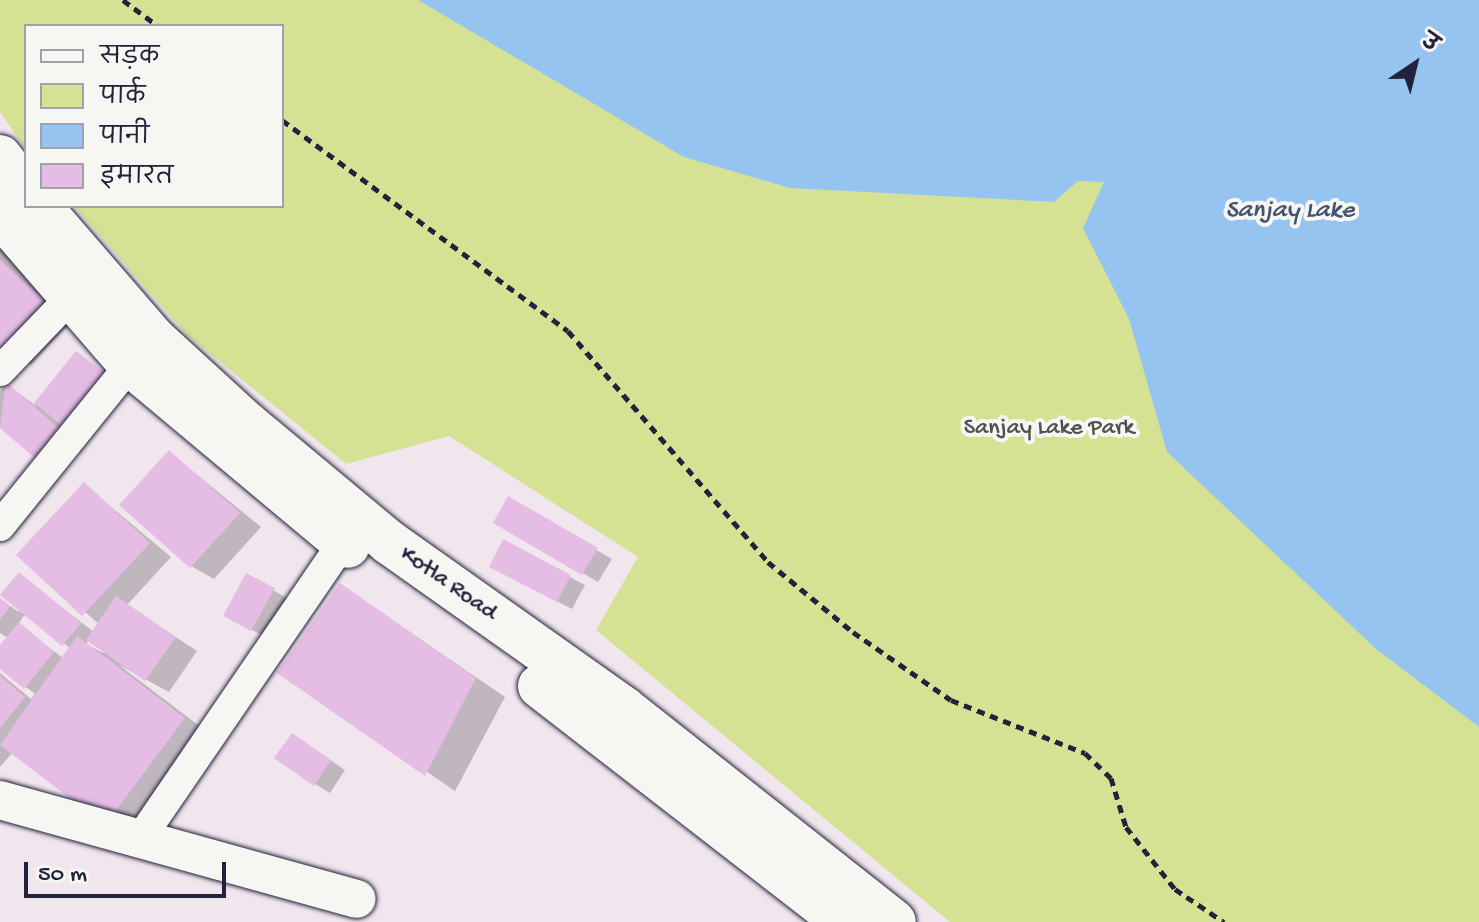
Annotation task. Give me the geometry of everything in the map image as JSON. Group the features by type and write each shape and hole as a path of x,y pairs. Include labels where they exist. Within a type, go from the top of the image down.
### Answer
{"main road":[{"path":"0,157 24,187"},
{"name":"Kotla Road","path":"40,208 141,351 343,542 844,922"},
{"name":"Kotla Road","path":"0,214 70,298 390,543 623,708 894,922"}],"street":[{"path":"0,371 70,298"},
{"path":"0,526 141,351"},
{"path":"140,839 343,542"},
{"path":"0,800 357,899"}],"path":[{"path":"123,0 155,24"},
{"path":"284,121 568,331 768,562 853,632 951,700 1085,753 1111,778 1126,827 1175,889 1224,922"}],"green space":[{"name":"Sanjay Lake Park","path":"0,0 1479,0 1479,922 950,922 596,630 638,557 449,436 346,464 187,335 76,208 284,208 284,24 24,24 24,147 0,112"}],"water":[{"name":"Sanjay Lake","path":"418,0 1479,0 1479,727 1376,649 1167,452 1129,319 1083,228 1104,182 1078,181 1054,202 790,188 684,157"}],"building":[{"path":"0,260 51,307 7,354 0,347"},
{"path":"76,351 108,375 67,429 34,403"},
{"path":"6,382 62,431 37,460 0,428"},
{"path":"169,450 240,513 190,568 119,505"},
{"path":"84,482 150,543 82,616 16,555"},
{"path":"508,496 598,548 582,575 493,523"},
{"path":"503,539 571,575 557,602 489,567"},
{"path":"19,572 81,623 62,646 0,595"},
{"path":"246,573 275,588 251,631 223,616"},
{"path":"340,583 476,678 425,776 277,673"},
{"path":"116,596 176,637 145,681 86,640"},
{"path":"0,598 10,606 0,620"},
{"path":"19,622 54,652 24,689 0,669 0,645"},
{"path":"77,636 185,718 105,825 0,745"},
{"path":"0,676 25,697 0,728"},
{"path":"292,733 331,760 314,786 274,758"}]}
